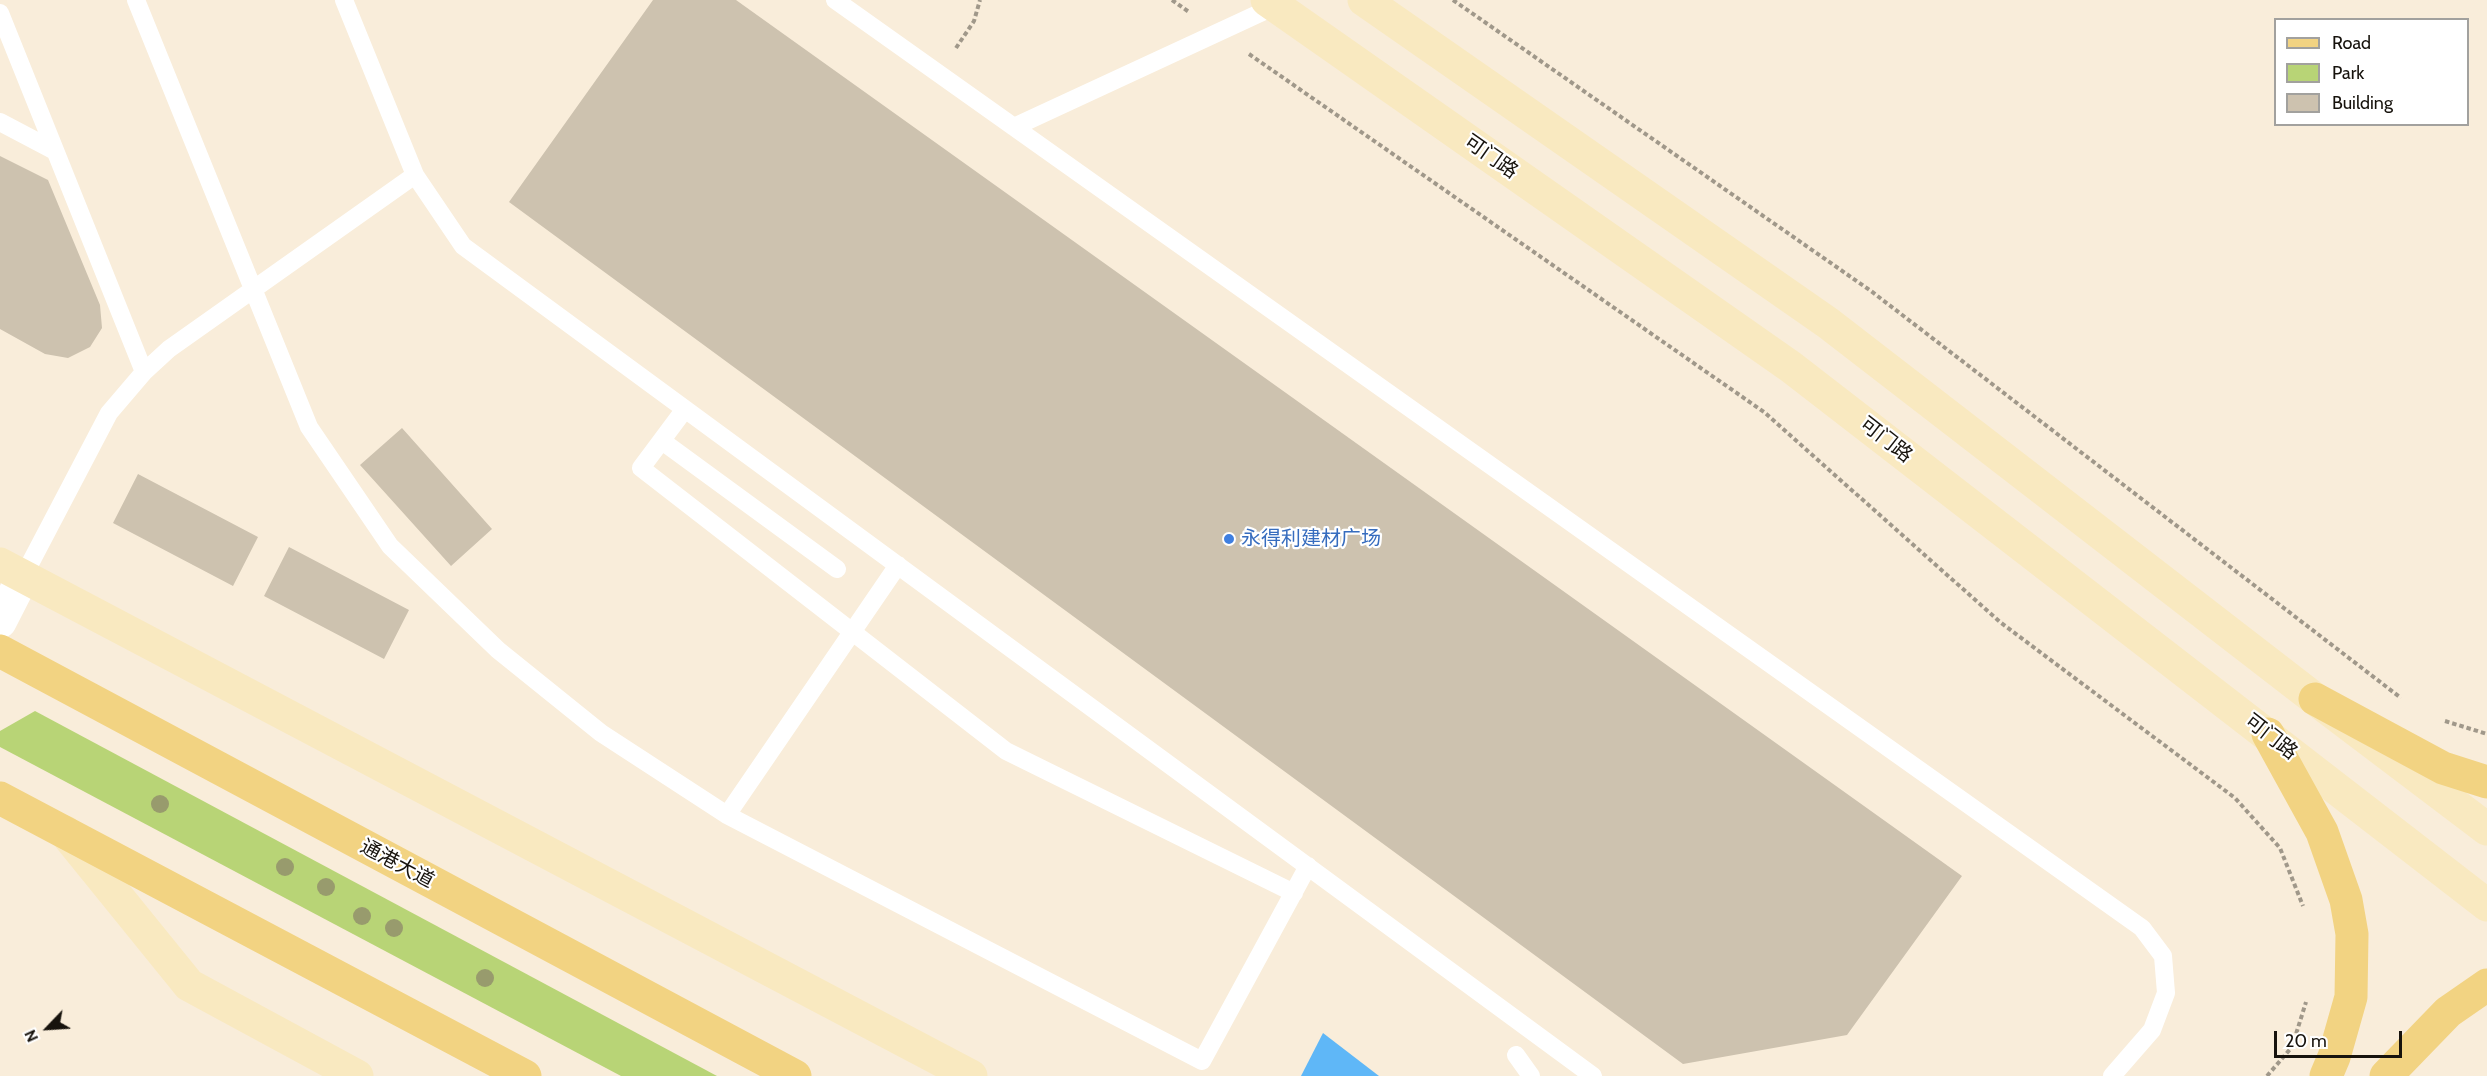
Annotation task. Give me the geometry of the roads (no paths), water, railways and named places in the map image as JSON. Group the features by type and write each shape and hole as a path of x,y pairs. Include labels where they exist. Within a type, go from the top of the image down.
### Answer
{"main road":[{"path":"1364,0 1828,323 2487,829"},
{"name":"可门路","path":"1271,3 1791,367 2487,905"},
{"path":"12,571 971,1076"},
{"name":"通港大道","path":"0,651 795,1076"},
{"path":"2315,699 2443,768 2487,782"},
{"path":"2268,734 2322,832 2346,900 2352,934 2350,997 2334,1057 2326,1076"},
{"path":"0,798 525,1076"},
{"path":"65,832 189,985 357,1076"},
{"path":"2407,1069 2448,1012 2487,985"}],"street":[{"path":"0,622 12,571"}],"lane":[{"path":"136,0 309,427 390,546 498,650 601,733 726,815 1202,1061 1308,866"},
{"path":"344,0 415,175 463,246 1593,1076"},
{"path":"836,0 2142,928 2163,957 2166,993 2151,1030 2112,1076"},
{"path":"1014,127 1218,32 1271,3"},
{"path":"0,13 144,372"},
{"path":"0,122 55,152"},
{"path":"12,571 109,412 144,372 169,349 415,175"},
{"path":"686,409 641,468 1006,751 1294,893"},
{"path":"662,441 837,569"},
{"path":"726,815 898,565"},
{"path":"1516,1055 1531,1076"}],"water":[{"path":"1323,1033 1379,1076 1301,1076"}],"place":[{"name":"永得利建材广场","path":"1229,539"}]}
